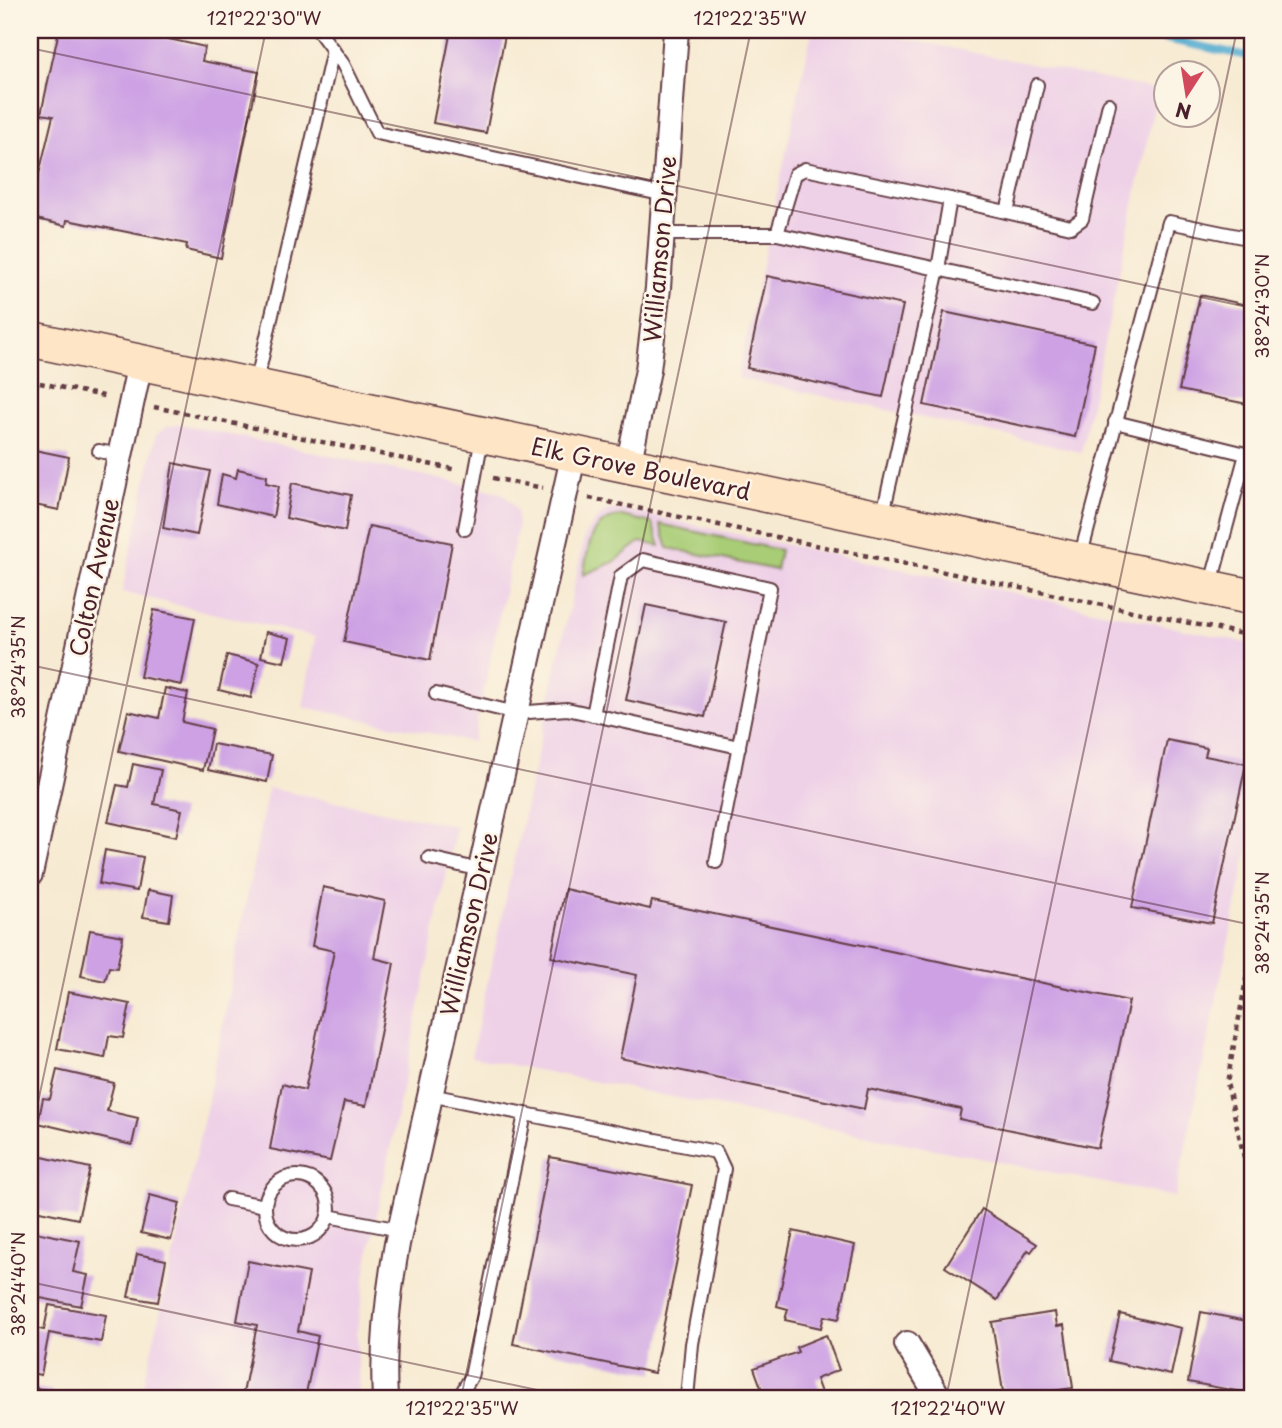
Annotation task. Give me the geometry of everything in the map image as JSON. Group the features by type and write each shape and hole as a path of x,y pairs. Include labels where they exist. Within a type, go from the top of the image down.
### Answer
{"main road":[{"name":"Elk Grove Boulevard","path":"30,339 1252,597"}],"street":[{"name":"Williamson Drive","path":"628,466 648,370 658,288 676,30"},
{"name":"Colton Avenue","path":"30,874 109,453 131,402 140,363"},
{"name":"Williamson Drive","path":"385,1398 385,1333 400,1230 574,453"},
{"path":"907,1344 939,1398"}],"lane":[{"path":"318,30 343,64 377,132 665,195"},
{"path":"256,387 333,50"},
{"path":"1007,212 1037,85"},
{"path":"777,234 795,174 805,169 1072,227 1082,219 1110,104"},
{"path":"882,518 938,270 950,199"},
{"path":"1080,559 1169,222 1252,239"},
{"path":"662,234 777,234 1093,303"},
{"path":"1115,422 1246,454 1210,587"},
{"path":"465,530 483,434"},
{"path":"593,715 621,576 643,560 770,588 716,862"},
{"path":"436,694 516,713 567,709 738,747"},
{"path":"429,858 481,870"},
{"path":"430,1095 716,1152 724,1170 692,1344 687,1398"},
{"path":"451,1398 460,1396 471,1377 525,1114"},
{"path":"300,1177 320,1185 326,1194 328,1216 324,1226 316,1234 307,1239 296,1240 277,1233 270,1225 265,1206 273,1188 281,1181 300,1177"},
{"path":"228,1199 265,1206"},
{"path":"328,1216 400,1230"}],"path":[{"path":"30,381 1252,636"},
{"path":"1252,947 1227,1083 1244,1157 1252,1172"}],"shaded area":[{"path":"812,30 862,30 1152,89 1152,118 1081,452 738,378"},
{"path":"180,424 491,490 503,494 512,503 517,511 518,525 473,742 303,707 315,637 122,592 156,435 167,427"},
{"path":"608,510 624,510 1252,644 1252,830 1175,1197 471,1057 585,535"},
{"path":"268,788 456,826 369,1252 357,1331 359,1398 141,1398 208,1100"}],"green space":[{"path":"622,516 652,523 660,546 640,542 614,562 583,575 589,546 596,529 602,523"},
{"path":"660,524 780,550 776,570 668,548"}],"building":[{"path":"59,30 128,30 205,47 202,61 259,72 221,258 186,250 187,244 67,220 66,226 32,218 34,208 31,207 53,116 41,114"},
{"path":"451,30 506,30 486,133 433,123"},
{"path":"767,276 903,305 883,397 747,368"},
{"path":"1200,295 1252,306 1252,405 1179,390"},
{"path":"944,312 1095,344 1075,437 924,405"},
{"path":"30,449 69,457 59,510 30,504"},
{"path":"173,463 210,471 197,535 163,528"},
{"path":"238,469 267,476 266,483 279,486 273,517 217,504 222,474 236,478"},
{"path":"292,483 351,495 345,531 286,518"},
{"path":"369,526 452,543 430,660 344,642"},
{"path":"30,580 36,581 31,608 30,608"},
{"path":"646,605 726,622 705,717 626,700"},
{"path":"154,610 195,618 182,685 140,677"},
{"path":"266,632 290,638 284,662 261,657"},
{"path":"227,655 259,663 251,698 219,690"},
{"path":"165,688 188,693 182,722 212,729 203,770 119,751 128,711 159,718"},
{"path":"1167,740 1207,748 1205,756 1246,764 1212,923 1132,908"},
{"path":"213,744 272,755 267,782 208,770"},
{"path":"133,764 161,770 154,804 182,810 176,837 108,822 117,785 128,787"},
{"path":"105,850 143,857 137,891 99,884"},
{"path":"323,887 385,901 374,958 394,963 366,1106 344,1102 330,1161 270,1149 282,1084 305,1090 334,951 312,946"},
{"path":"565,889 650,909 652,901 1129,1001 1098,1148 959,1119 961,1109 868,1089 864,1109 620,1058 637,975 551,957"},
{"path":"148,890 173,895 169,921 143,917"},
{"path":"90,930 123,936 117,968 109,967 105,981 81,976"},
{"path":"68,992 130,1004 123,1038 109,1036 105,1058 57,1049"},
{"path":"57,1070 114,1083 107,1111 138,1118 132,1145 38,1123 43,1098 50,1099"},
{"path":"38,1156 90,1168 78,1219 30,1209"},
{"path":"550,1157 692,1185 654,1373 513,1344"},
{"path":"150,1195 180,1203 171,1240 141,1233"},
{"path":"982,1209 1037,1244 1031,1252 1028,1250 997,1300 945,1267"},
{"path":"30,1231 80,1241 73,1272 88,1275 81,1306 30,1296"},
{"path":"793,1231 855,1245 839,1319 824,1316 821,1328 785,1320 788,1309 777,1306"},
{"path":"137,1254 166,1260 158,1302 128,1297"},
{"path":"248,1261 309,1273 298,1331 318,1336 305,1398 242,1398 257,1325 237,1321"},
{"path":"49,1305 106,1315 101,1342 49,1333 41,1375 30,1373 30,1327 44,1330"},
{"path":"1055,1312 1057,1326 1064,1325 1073,1388 1004,1398 992,1322"},
{"path":"1201,1312 1252,1322 1252,1394 1188,1382"},
{"path":"1120,1314 1181,1328 1171,1375 1109,1361"},
{"path":"826,1335 839,1370 816,1379 823,1398 765,1398 754,1368 798,1352 796,1347"},
{"path":"30,1387 52,1391 51,1398 30,1398"}],"waterway":[{"path":"1123,30 1252,57"}]}
